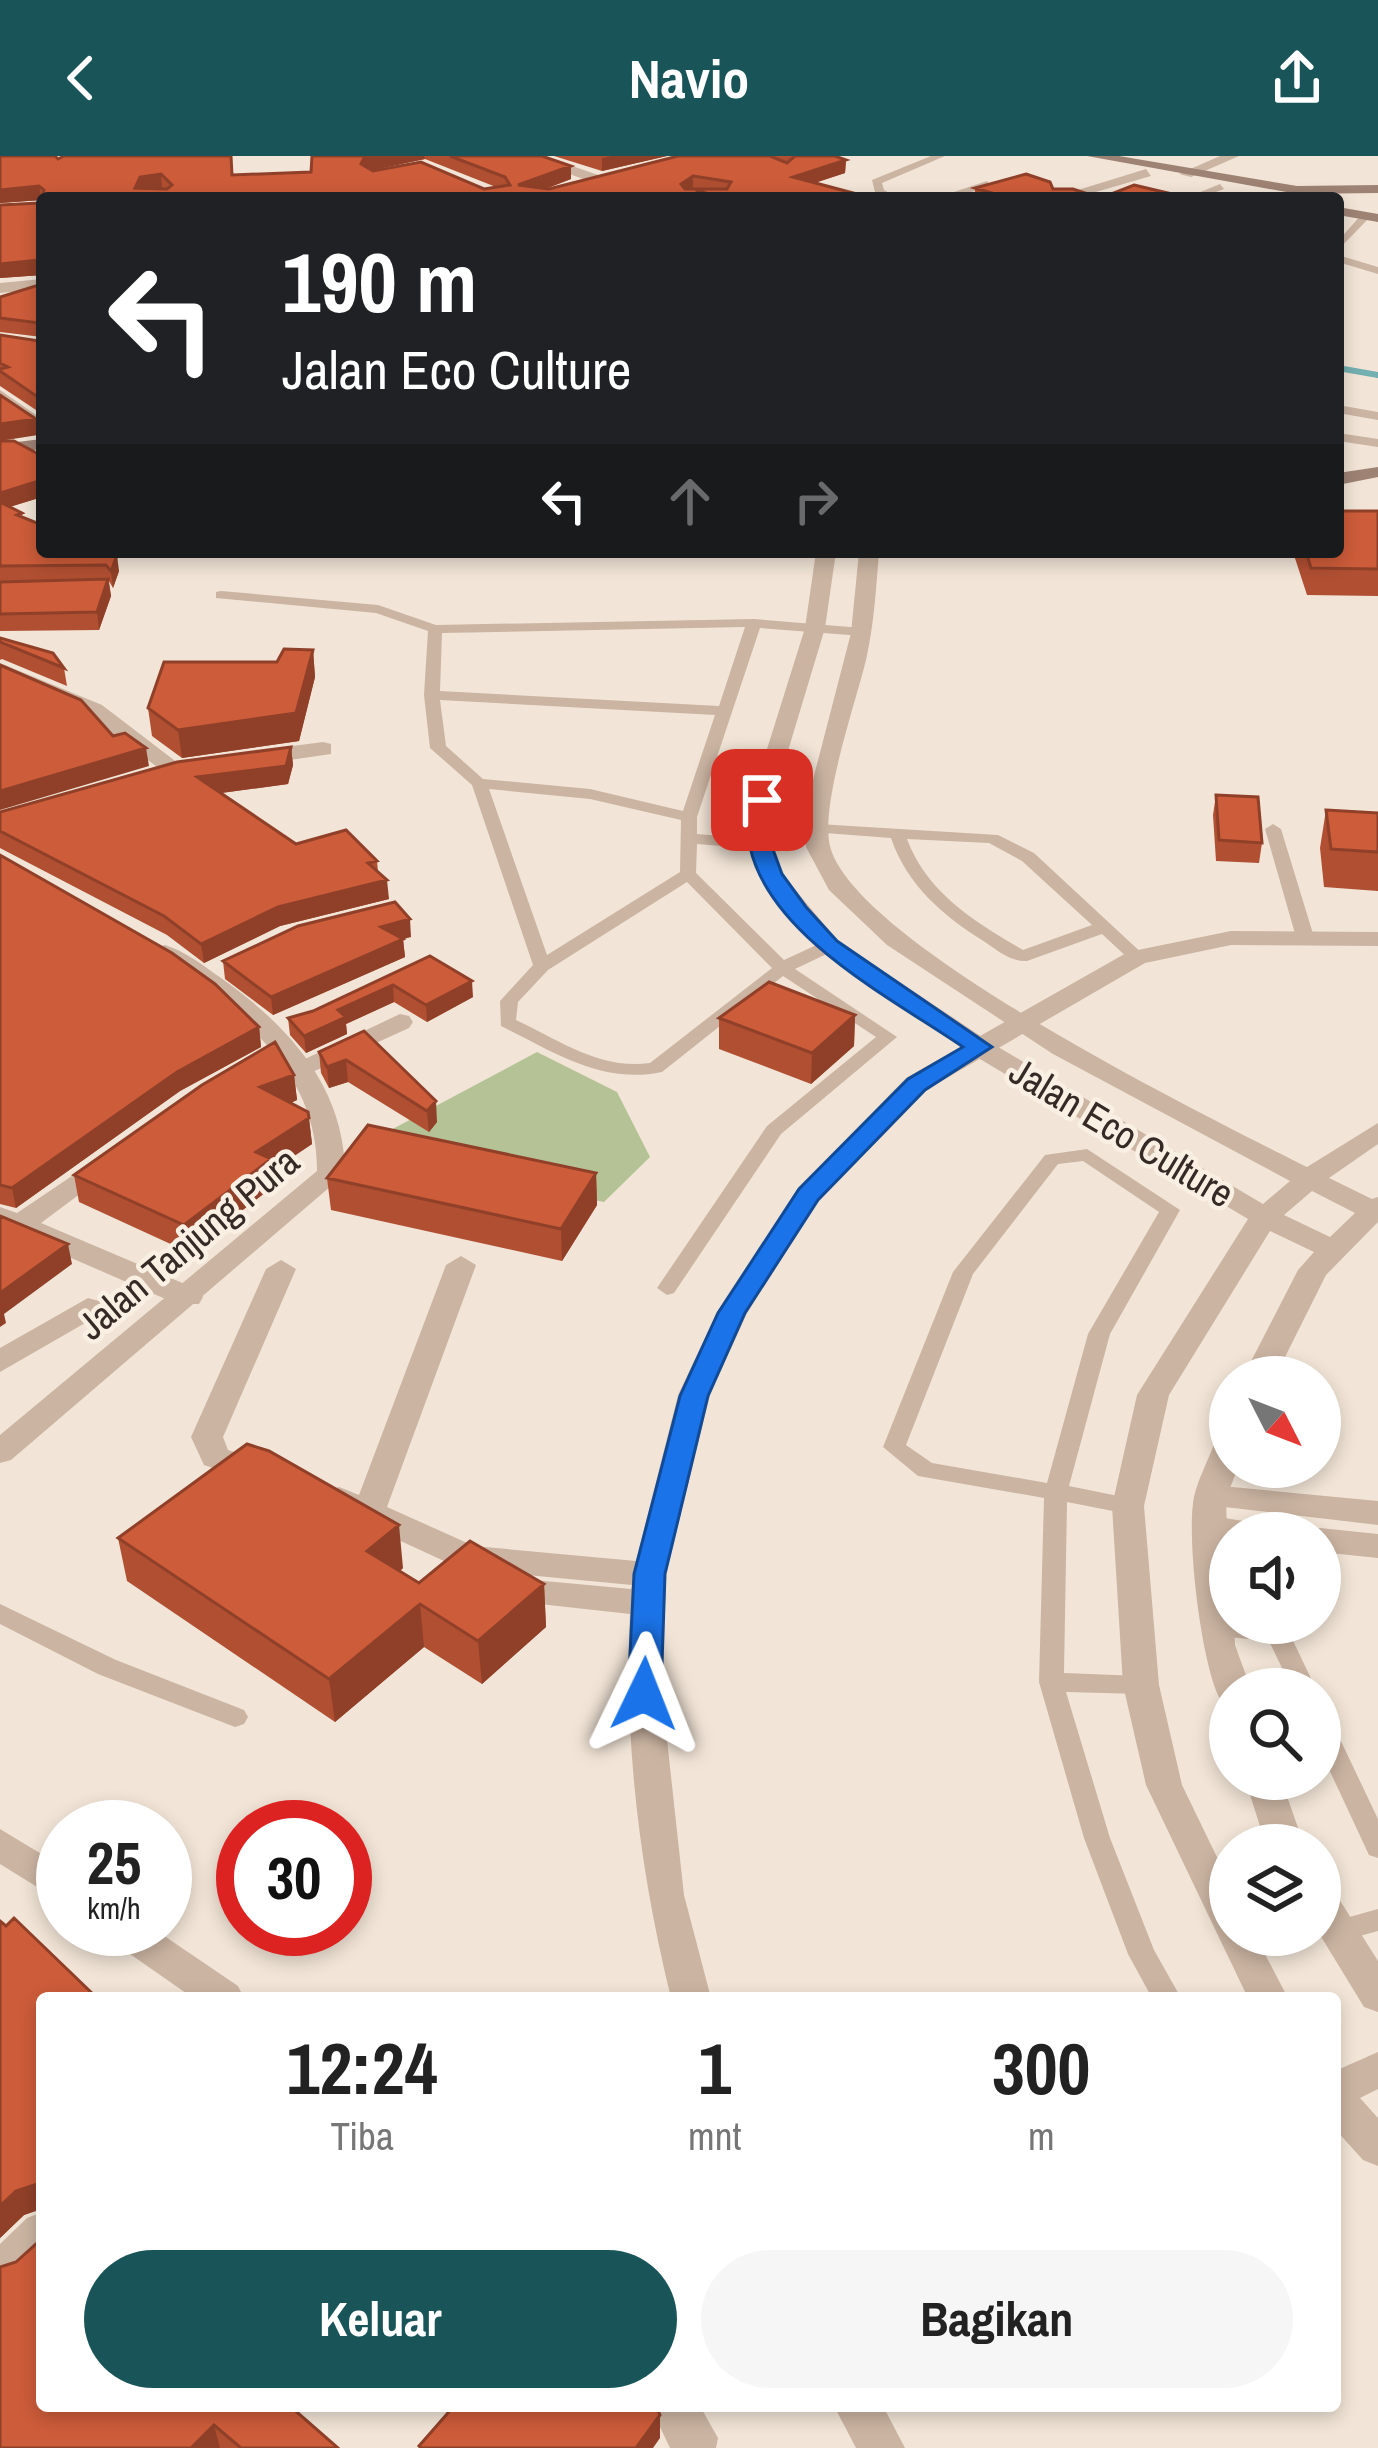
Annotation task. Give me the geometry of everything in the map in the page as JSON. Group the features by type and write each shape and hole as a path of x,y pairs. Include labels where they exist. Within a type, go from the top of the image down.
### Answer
{"main road":[{"path":"1089,158 1297,190 1378,188"},
{"path":"1089,158 1245,192"},
{"path":"1344,212 1374,214"},
{"path":"0,449 36,445"},
{"path":"1344,478 1378,472"}],"street":[{"path":"1192,172 1232,156"},
{"path":"544,160 602,181"},
{"path":"1080,192 1146,173"},
{"path":"564,190 624,176"},
{"path":"0,288 36,287"},
{"path":"0,395 36,422"},
{"path":"760,844 762,800 815,628 825,558"},
{"path":"762,800 820,815 862,632 868,558"},
{"path":"0,669 69,692 185,768 147,777"},
{"path":"232,761 323,749"},
{"name":"Jalan Eco Culture","path":"820,815 826,873 905,950 1020,1022 1309,1179 1375,1208 1313,1270 1270,1356"},
{"name":"Jalan Eco Culture","path":"760,844 771,875 829,946 980,1047 1265,1217 1331,1249"},
{"name":"Jalan Eco Culture","path":"689,1992 664,1895 644,1694 649,1588 694,1396 731,1313 808,1195 916,1084 1137,957 1231,938 1378,939"},
{"name":"Jalan Tanjung Pura","path":"0,1452 332,1174 336,1146 322,1102 213,970 142,940"},
{"path":"278,1051 304,1018"},
{"path":"278,1051 400,1022"},
{"name":"Jalan Eco Culture","path":"1209,1880 1164,1785 1141,1685 1128,1506 1153,1396 1242,1247 1265,1217 1309,1179 1378,1132"},
{"path":"10,1220 127,1145"},
{"path":"10,1220 188,1297"},
{"path":"370,1509 461,1265"},
{"path":"281,1269 207,1437 215,1457 370,1509 469,1558 515,1592 649,1588"},
{"path":"0,1362 88,1308"},
{"path":"1212,1512 1218,1488"},
{"path":"1341,1514 1378,1514"},
{"path":"1341,1542 1378,1546"},
{"path":"0,1844 36,1869"},
{"path":"1341,1935 1378,1995"},
{"path":"163,1956 215,1992"},
{"path":"1246,1956 1265,1992"},
{"path":"1341,2087 1378,2070"},
{"path":"1341,2107 1378,2147"},
{"path":"7,2267 36,2237"},
{"path":"677,2412 695,2438 693,2448"}],"lane":[{"path":"880,192 875,182 940,156"},
{"path":"961,192 987,184"},
{"path":"1207,192 1220,187"},
{"path":"1344,242 1374,214"},
{"path":"1344,260 1378,271"},
{"path":"1344,410 1378,416"},
{"path":"1344,438 1378,443"},
{"path":"221,595 378,609 435,629 754,623 862,632"},
{"path":"668,1288 774,1130 888,1036 782,968 688,874 689,817 754,623"},
{"path":"435,629 432,695 439,748 479,783 542,966"},
{"path":"432,695 721,711"},
{"path":"479,783 590,794 689,817"},
{"path":"820,815 897,832 992,838 1028,857 1137,957"},
{"path":"1273,829 1305,937"},
{"path":"897,832 904,859 940,904 1022,957 1104,927"},
{"path":"689,838 760,844"},
{"path":"688,874 542,966 508,1000 507,1022 610,1071 655,1068 782,968 829,946"},
{"path":"1128,1506 1056,1492 926,1470 894,1447 963,1272 1052,1159 1087,1155 1170,1210 1099,1334 1056,1492 1051,1682 1097,1838 1142,1954 1163,1992"},
{"path":"0,1613 106,1667 235,1717"},
{"path":"1051,1682 1141,1685"},
{"path":"1341,1768 1378,1846"},
{"path":"1341,1917 1378,1920"}],"green space":[{"path":"537,1052 617,1092 650,1157 604,1202 367,1153 372,1140"}],"building":[{"path":"0,156 231,156 232,175 311,172 312,156 375,156 364,158 361,164 373,171 421,162 484,189 510,185 505,177 450,156 542,156 571,166 518,185 549,189 678,156 770,156 787,163 795,156 835,156 846,160 793,177 849,192 43,192 39,186 0,190","holes":["161,174 172,185 167,189 135,188 140,177","693,176 731,182 727,189 685,189 681,184"]},
{"path":"1026,174 1050,182 1053,189 1082,192 988,192 975,188"},
{"path":"1134,185 1164,192 1116,192"},
{"path":"36,203 36,260 0,264 0,205"},
{"path":"36,286 36,322 0,318 0,297"},
{"path":"0,335 36,341 36,396 0,371 8,367 0,363"},
{"path":"0,395 36,419 0,424"},
{"path":"0,441 14,441 36,453 36,482 0,493"},
{"path":"0,502 36,523 36,558 116,558 111,571 106,565 0,566"},
{"path":"1344,511 1378,511 1378,569 1311,568 1308,558 1344,558"},
{"path":"108,579 97,612 0,614 0,582"},
{"path":"0,638 53,653 64,668 0,642"},
{"path":"284,649 313,650 296,713 178,730 148,708 164,662 277,662"},
{"path":"0,665 81,700 113,736 125,733 146,748 0,791"},
{"path":"291,747 286,766 197,777 296,844 346,830 377,861 368,863 387,880 278,907 201,944 164,916 0,831 0,812 177,762"},
{"path":"1216,795 1258,797 1262,843 1219,840"},
{"path":"1326,810 1378,813 1378,852 1331,849"},
{"path":"0,855 172,953 215,984 259,1027 177,1072 12,1188 0,1185"},
{"path":"395,902 410,919 381,927 403,939 271,997 223,961 298,926"},
{"path":"430,956 472,981 426,1005 393,985 338,1010 346,1017 304,1036 288,1018 313,1011"},
{"path":"769,982 855,1015 812,1053 719,1018"},
{"path":"364,1031 436,1101 427,1111 346,1060 327,1067 319,1052"},
{"path":"275,1042 294,1075 260,1087 308,1112 309,1118 256,1152 271,1159 184,1225 74,1175 202,1085"},
{"path":"368,1125 596,1173 561,1229 327,1178"},
{"path":"0,1216 68,1244 0,1293"},
{"path":"247,1444 269,1451 399,1525 367,1551 419,1583 470,1541 544,1584 478,1641 420,1604 329,1679 118,1538"},
{"path":"14,1918 36,1939 36,1956 53,1956 91,1992 36,1992 36,2184 16,2191 0,2206 0,1921 6,1926"},
{"path":"36,2244 36,2412 297,2412 338,2448 241,2448 214,2425 191,2448 0,2448 0,2267 16,2262"},
{"path":"449,2412 660,2415 636,2448 419,2446"}],"waterway":[{"path":"1344,369 1378,375"}],"route":[{"path":"644,1694 649,1574 694,1396 731,1313 808,1195 916,1084 980,1047 829,946 798,912 771,875 760,844 762,800"}]}
